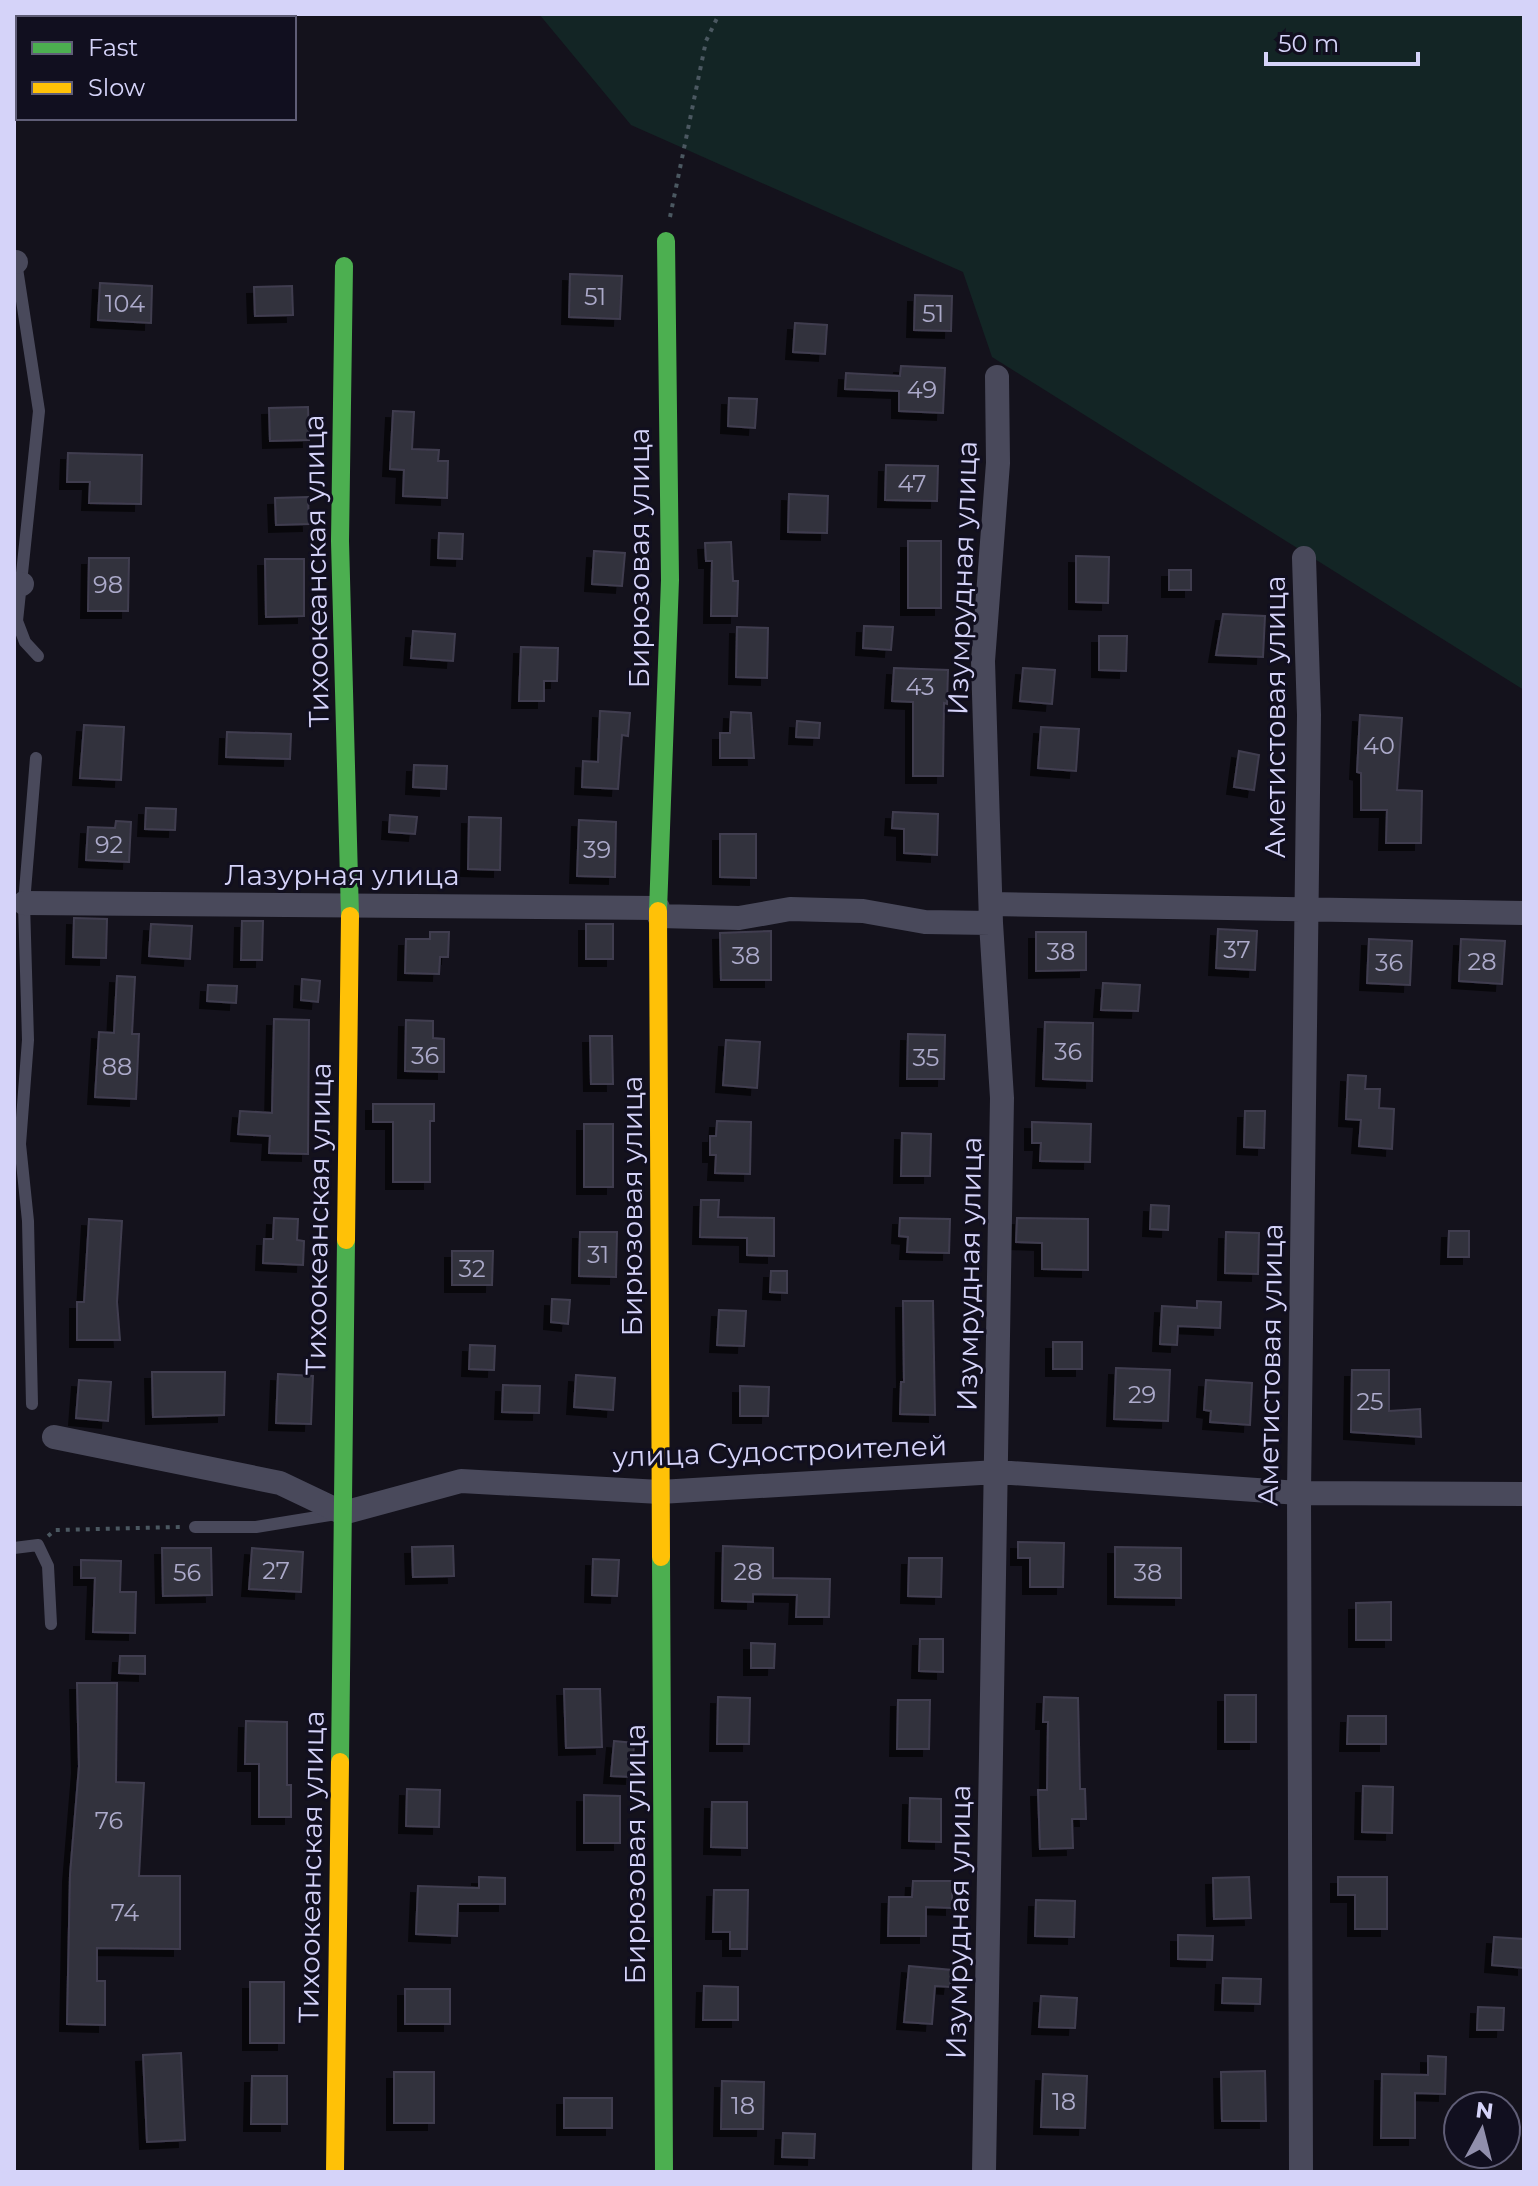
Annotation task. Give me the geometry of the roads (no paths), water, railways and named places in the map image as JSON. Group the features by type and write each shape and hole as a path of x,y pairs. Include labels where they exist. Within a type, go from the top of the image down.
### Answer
{"street":[{"name":"Бирюзовая улица","path":"664,2172 658,912 670,580 666,241"},
{"name":"Тихоокеанская улица","path":"335,2172 350,904 340,541 344,266"},
{"name":"Изумрудная улица","path":"984,2172 1002,1098 991,914 983,661 998,463 997,377"},
{"name":"Аметистовая улица","path":"1301,2172 1299,1493 1309,715 1304,558"},
{"name":"Лазурная улица","path":"24,903 350,904 658,912 739,918 790,909 863,911 925,922 991,914 1305,911 1524,913"},
{"path":"54,1437 280,1483 343,1513"},
{"name":"улица Судостроителей","path":"343,1513 461,1481 660,1492 997,1472 1299,1493 1524,1494"}],"lane":[{"path":"15,262 39,411 18,584 17,621 25,642 38,656"},
{"path":"32,1404 28,1221 17,1146 28,1040 24,903 36,758"},
{"path":"195,1527 256,1527 343,1513"},
{"path":"14,1548 38,1545 48,1566 51,1624"}]}
